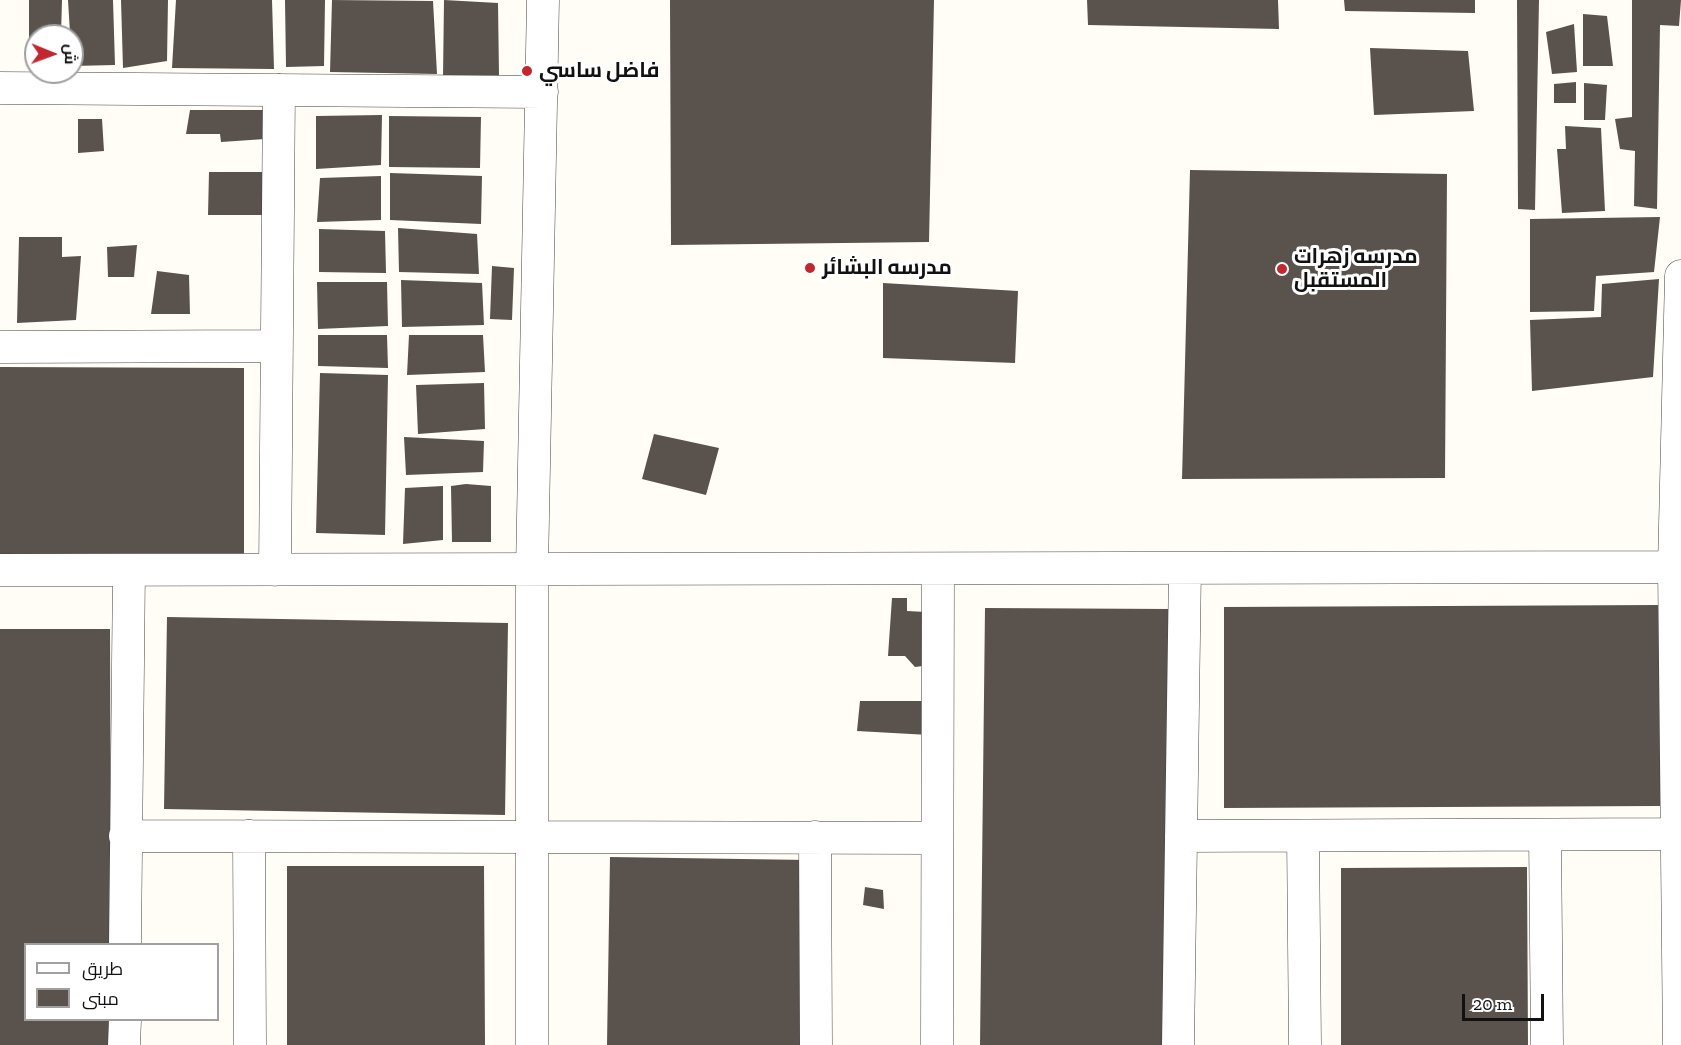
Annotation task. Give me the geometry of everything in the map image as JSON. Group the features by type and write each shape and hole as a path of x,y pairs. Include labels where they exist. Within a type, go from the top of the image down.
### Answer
{"street":[{"path":"532,1045 532,569 543,0"},
{"path":"0,88 542,92"},
{"path":"275,570 279,90"},
{"path":"1679,1045 1676,834 1681,276"},
{"path":"0,347 276,346"},
{"path":"0,570 1677,567"},
{"path":"1178,1045 1185,568"},
{"path":"937,1045 938,569"},
{"path":"125,943 129,570"},
{"path":"1181,836 1676,834"},
{"path":"1545,835 1547,1045"},
{"path":"125,836 937,838"},
{"path":"249,836 250,1045"},
{"path":"1304,836 1305,1045"},
{"path":"815,837 816,1045"},
{"path":"124,1021 124,1045"}],"building":[{"path":"29,0 62,0 61,24 29,24"},
{"path":"68,0 113,0 115,65 84,66 84,24 69,24"},
{"path":"121,0 168,0 167,61 123,68"},
{"path":"176,0 272,0 274,69 172,68"},
{"path":"285,0 325,0 324,66 286,67"},
{"path":"332,0 433,1 437,74 330,72"},
{"path":"444,0 498,3 499,76 443,78"},
{"path":"670,0 934,0 929,242 671,245"},
{"path":"1087,0 1278,0 1279,29 1088,25"},
{"path":"1344,0 1475,0 1475,13 1345,11"},
{"path":"1517,0 1539,0 1535,210 1518,209"},
{"path":"1632,0 1681,0 1679,26 1660,25 1657,209 1634,206 1635,151 1620,149 1615,119 1632,117"},
{"path":"1583,14 1607,16 1613,66 1583,66"},
{"path":"1574,24 1577,72 1552,74 1546,32"},
{"path":"1370,48 1468,51 1474,111 1374,115"},
{"path":"1576,82 1576,103 1554,103 1554,84"},
{"path":"1584,83 1607,85 1605,120 1584,120"},
{"path":"190,110 265,110 265,139 221,142 220,134 186,134"},
{"path":"382,115 381,165 316,169 316,116"},
{"path":"389,116 481,117 480,168 389,167"},
{"path":"78,119 102,119 104,151 78,153"},
{"path":"1565,126 1601,128 1605,211 1562,213 1557,149 1566,149"},
{"path":"1190,170 1447,174 1445,478 1182,479"},
{"path":"209,172 264,172 266,215 208,215"},
{"path":"390,173 482,176 481,224 390,220"},
{"path":"381,176 381,220 317,222 320,178"},
{"path":"1660,217 1654,272 1596,276 1594,311 1530,312 1530,219"},
{"path":"398,228 477,234 479,274 399,272"},
{"path":"319,229 385,231 386,273 319,272"},
{"path":"19,237 62,237 62,257 81,256 76,320 17,323"},
{"path":"137,245 134,277 108,277 107,247"},
{"path":"492,266 514,268 512,320 490,319"},
{"path":"157,271 189,275 190,314 151,314"},
{"path":"1659,279 1653,377 1532,391 1530,320 1601,317 1602,284"},
{"path":"401,280 482,283 484,325 402,327"},
{"path":"317,282 387,282 388,326 318,329"},
{"path":"883,283 1018,291 1015,363 883,358"},
{"path":"318,335 387,335 388,368 318,366"},
{"path":"409,335 483,335 485,372 407,375"},
{"path":"0,367 244,368 244,554 0,554"},
{"path":"320,373 388,375 385,535 316,533"},
{"path":"484,383 485,429 418,434 416,385"},
{"path":"654,434 719,448 706,495 642,479"},
{"path":"404,437 484,441 483,472 406,475"},
{"path":"466,484 491,486 491,542 452,542 451,486"},
{"path":"443,486 443,540 403,544 405,488"},
{"path":"892,598 907,598 907,611 926,612 923,666 915,667 905,656 888,656"},
{"path":"1660,605 1660,806 1224,808 1224,607"},
{"path":"985,608 1171,609 1167,1045 980,1045"},
{"path":"167,617 508,623 505,815 164,809"},
{"path":"0,629 110,629 111,943 24,943 24,1021 111,1021 111,1045 0,1045"},
{"path":"860,701 926,701 929,735 857,731"},
{"path":"610,857 808,860 805,1045 607,1045"},
{"path":"287,866 484,866 485,1045 287,1045"},
{"path":"1527,867 1528,1045 1341,1045 1341,868"},
{"path":"865,887 883,890 884,909 863,905"}],"place":[{"name":"فاضل ساسي","path":"527,71"},
{"name":"مدرسه البشائر","path":"810,268"},
{"name":"مدرسه زهرات المستقبل","path":"1282,269"}]}
